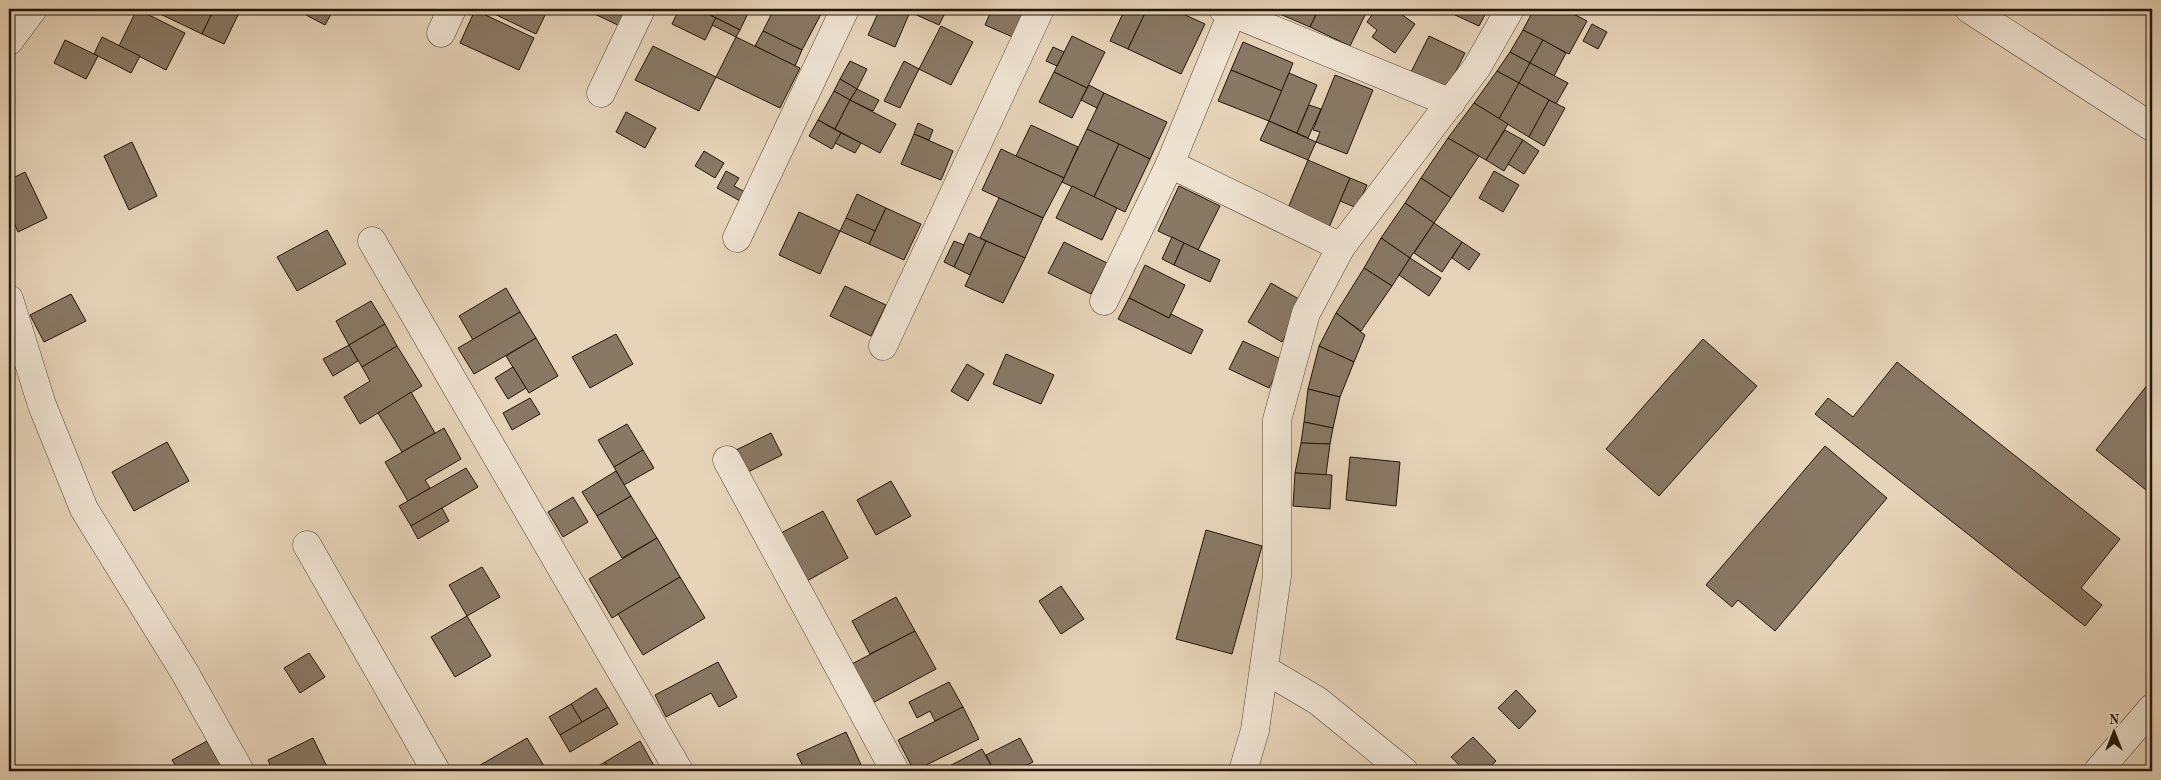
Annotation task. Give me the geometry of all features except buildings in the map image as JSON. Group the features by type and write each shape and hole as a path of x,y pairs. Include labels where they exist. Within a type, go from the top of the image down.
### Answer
{"street":[{"path":"9,41 33,9"},
{"path":"601,93 641,9"},
{"path":"737,238 845,9"},
{"path":"882,346 1040,9"},
{"path":"1243,771 1255,730 1277,576 1277,420 1306,313 1341,247 1477,67 1510,9"},
{"path":"1969,9 2152,128"},
{"path":"1104,301 1170,164 1228,11 1450,103"},
{"path":"1170,164 1341,247"},
{"path":"372,240 680,771"},
{"path":"9,299 42,406 84,509 185,673 240,771"},
{"path":"728,460 895,771"},
{"path":"307,545 436,771"},
{"path":"1264,669 1318,700 1404,771"},
{"path":"2098,771 2152,708"}]}
